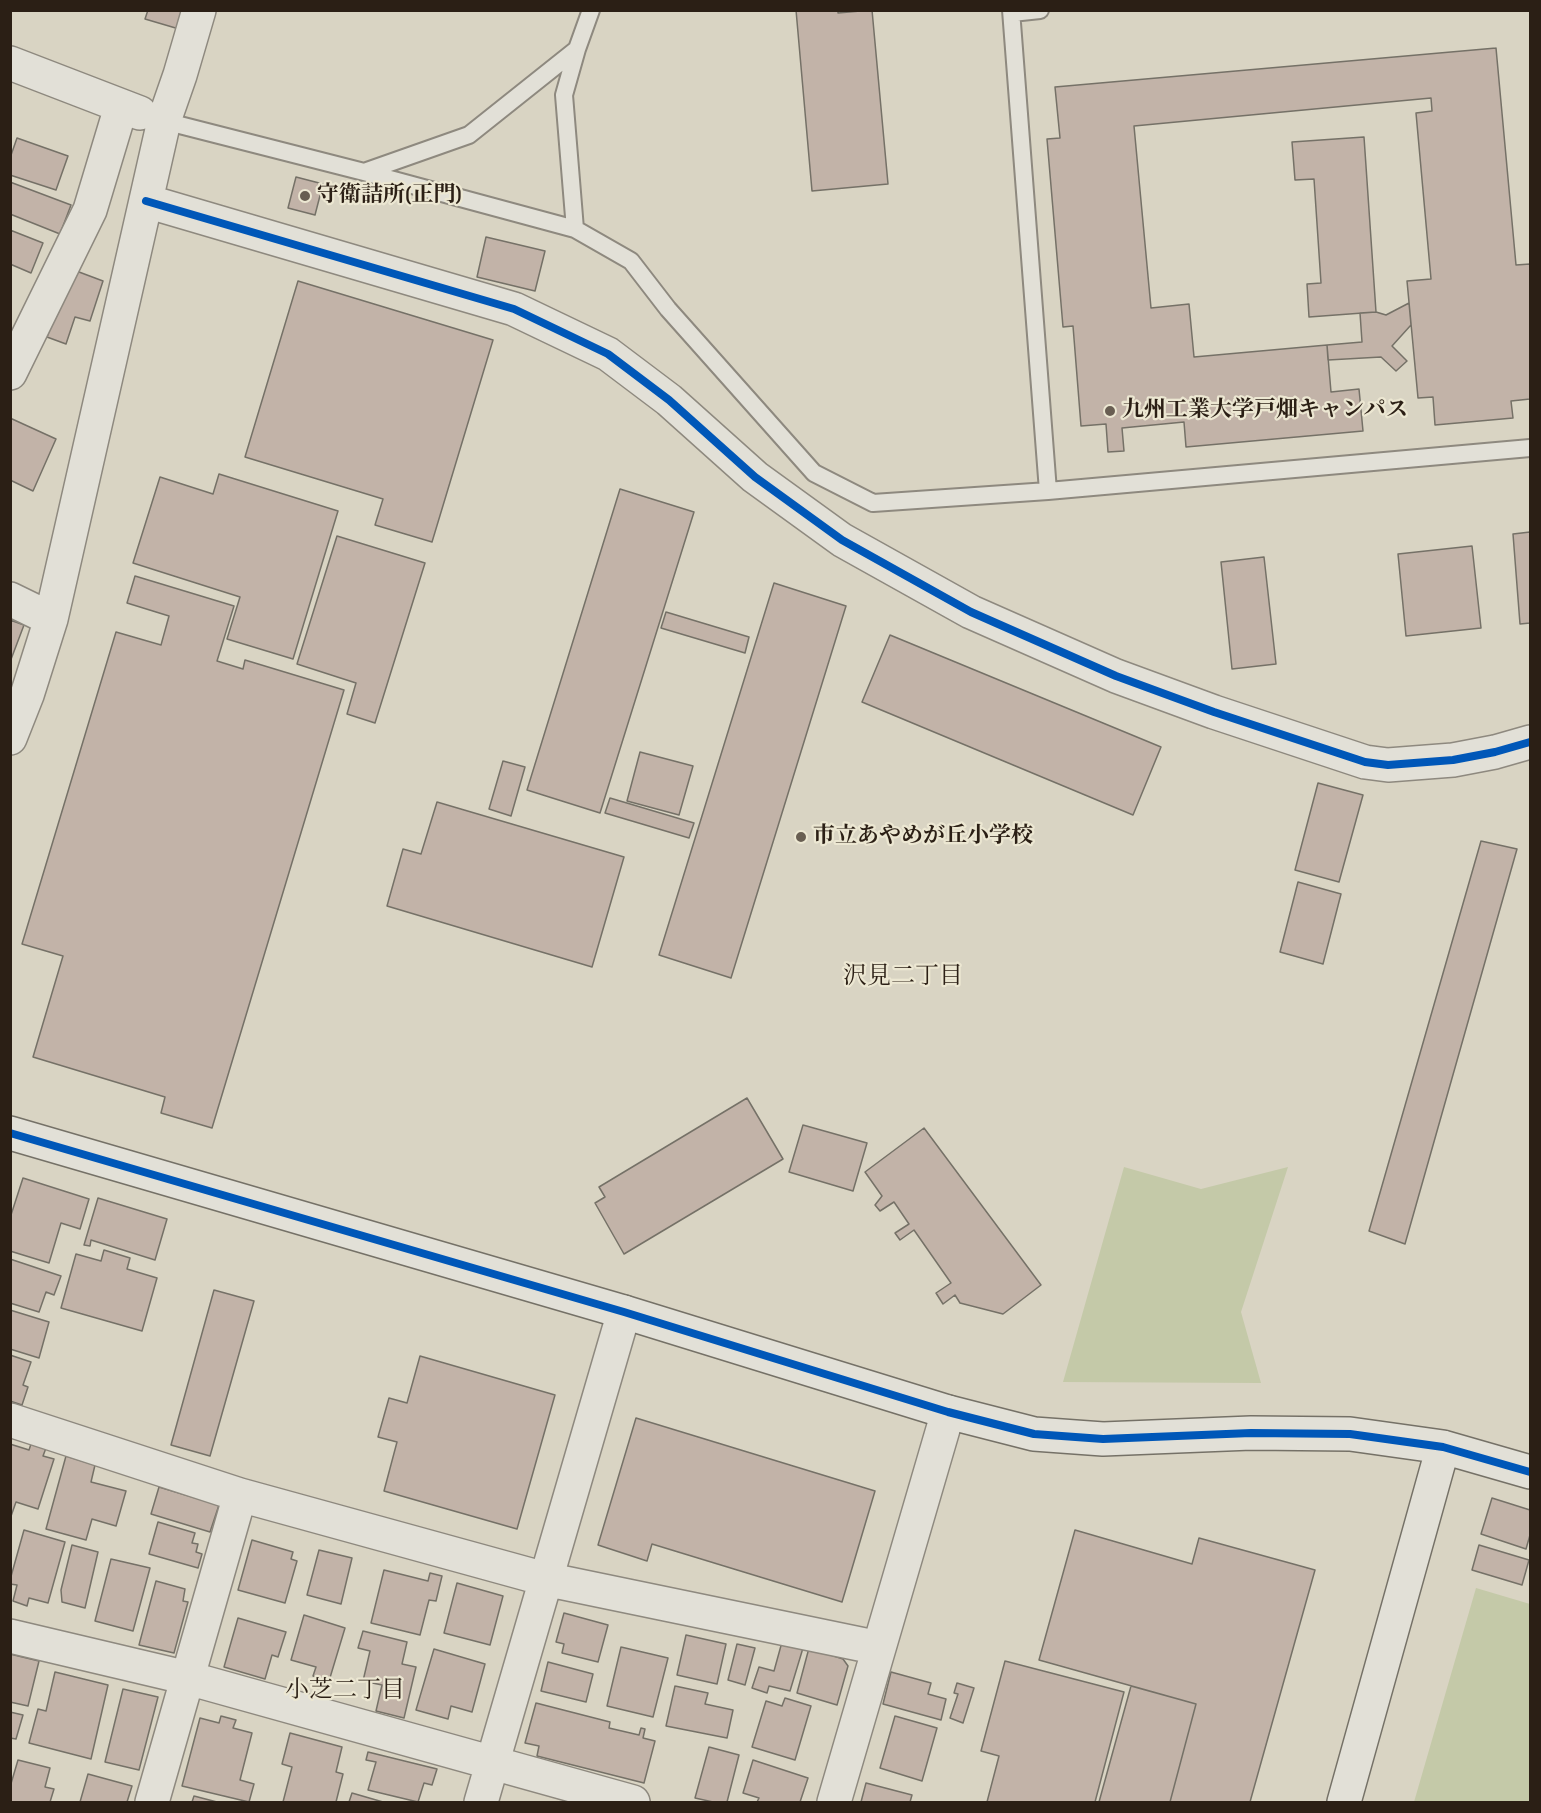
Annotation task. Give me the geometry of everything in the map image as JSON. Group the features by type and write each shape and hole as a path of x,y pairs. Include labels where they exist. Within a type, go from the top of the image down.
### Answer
{"street":[{"path":"10,738 27,695 51,619 164,122 199,10"},
{"path":"10,63 164,122"},
{"path":"10,373 90,210 121,107"},
{"path":"146,201 514,309 608,354 669,400 755,477 842,540 971,612 1127,680 1214,712 1365,762 1388,765 1453,760 1496,752 1530,742"},
{"path":"10,599 51,619"},
{"path":"10,1133 624,1312 948,1412 1034,1434 1103,1439 1251,1433 1350,1434 1443,1448 1530,1472"},
{"path":"481,1803 624,1312"},
{"path":"834,1803 948,1412"},
{"path":"10,1420 240,1495 545,1579 879,1647"},
{"path":"1344,1803 1443,1448"},
{"path":"152,1803 240,1495"},
{"path":"10,1636 188,1678 633,1803"}],"lane":[{"path":"575,229 564,95 591,10"},
{"path":"1040,10 1011,12 1048,491"},
{"path":"364,172 469,135 577,49"},
{"path":"164,122 364,172 575,229 631,261 668,309 814,473 873,503 1048,491 1530,448"}],"green space":[{"path":"1124,1167 1201,1189 1288,1167 1241,1312 1261,1383 1063,1382"},
{"path":"1476,1588 1530,1604 1530,1802 1414,1802"}],"building":[{"path":"148,10 184,10 179,29 145,19"},
{"path":"796,10 838,10 838,13 872,10 888,184 812,191"},
{"path":"1496,48 1516,265 1530,264 1530,399 1511,401 1513,418 1435,425 1433,397 1418,398 1407,281 1431,279 1416,113 1432,111 1431,98 1134,126 1151,308 1189,304 1194,357 1327,345 1331,392 1359,389 1363,431 1186,447 1184,422 1122,428 1124,451 1108,452 1106,424 1081,426 1073,326 1063,327 1047,139 1060,138 1055,87"},
{"path":"1364,137 1376,312 1309,317 1307,284 1321,283 1314,179 1295,180 1292,142"},
{"path":"17,138 68,156 56,190 10,175 10,158"},
{"name":"守衛詰所(正門)","path":"296,177 323,184 315,215 288,208"},
{"path":"10,182 71,205 60,234 10,214"},
{"path":"10,230 43,243 31,273 10,264"},
{"path":"486,237 545,251 535,291 477,277"},
{"path":"71,269 103,281 90,321 75,317 66,344 47,337"},
{"path":"298,281 493,340 432,542 375,525 383,499 245,457"},
{"path":"1409,303 1411,325 1392,346 1407,361 1396,371 1381,357 1328,360 1327,345 1362,342 1360,313 1376,312 1386,315"},
{"path":"10,418 56,439 33,491 10,480"},
{"path":"219,474 338,511 293,659 227,639 240,597 133,563 160,477 213,494"},
{"path":"620,489 694,512 600,813 527,790"},
{"path":"1530,532 1530,623 1520,624 1513,534"},
{"path":"337,536 425,563 375,723 347,714 356,683 297,664"},
{"path":"1472,546 1481,628 1406,636 1398,554"},
{"path":"1264,557 1276,664 1232,669 1221,562"},
{"path":"135,576 234,606 217,661 243,669 245,660 344,690 212,1128 161,1113 165,1097 33,1057 63,956 22,944 116,632 161,645 169,616 127,603"},
{"path":"774,583 846,606 731,978 659,955"},
{"path":"666,612 749,637 745,653 661,628"},
{"path":"10,620 24,625 10,662"},
{"path":"890,635 1161,747 1133,815 862,702"},
{"path":"640,752 693,766 679,815 627,801"},
{"path":"503,761 525,767 511,816 489,809"},
{"path":"1318,783 1363,795 1339,882 1295,870"},
{"path":"610,798 694,823 689,838 605,813"},
{"path":"437,802 624,857 592,967 387,906 403,849 421,854"},
{"path":"1481,841 1517,849 1405,1244 1369,1231"},
{"path":"1298,882 1341,894 1323,964 1280,952"},
{"path":"747,1098 783,1159 624,1254 595,1203 605,1197 599,1187"},
{"path":"803,1125 867,1143 853,1191 789,1172"},
{"path":"924,1128 1041,1285 1003,1314 960,1303 955,1295 943,1304 936,1293 951,1283 914,1230 900,1240 895,1233 909,1224 894,1202 880,1211 875,1205 882,1196 865,1172"},
{"path":"23,1178 89,1199 80,1229 61,1223 49,1263 10,1251 10,1218"},
{"path":"98,1198 167,1219 155,1260 91,1240 90,1246 84,1245"},
{"path":"104,1250 130,1258 127,1269 157,1278 142,1331 61,1308 76,1254 101,1261"},
{"path":"10,1259 61,1276 54,1295 46,1292 39,1312 10,1303"},
{"path":"214,1290 254,1301 210,1456 171,1445"},
{"path":"10,1310 49,1322 39,1358 10,1349"},
{"path":"10,1355 31,1362 23,1385 28,1387 22,1405 10,1401"},
{"path":"420,1356 555,1395 517,1529 384,1491 397,1442 378,1437 389,1398 407,1403"},
{"path":"636,1418 875,1491 842,1602 652,1544 647,1561 598,1545"},
{"path":"10,1444 29,1450 31,1444 46,1448 43,1456 54,1459 38,1509 16,1502 10,1519"},
{"path":"66,1456 95,1465 91,1482 126,1491 116,1526 92,1519 86,1540 46,1529"},
{"path":"159,1487 219,1505 210,1532 151,1514"},
{"path":"1492,1498 1530,1510 1530,1535 1526,1549 1481,1534"},
{"path":"158,1522 195,1533 192,1543 198,1544 196,1552 202,1554 198,1568 149,1554"},
{"path":"24,1530 65,1542 48,1603 29,1598 27,1606 13,1601 17,1585 10,1584 10,1580"},
{"path":"1075,1530 1192,1564 1199,1538 1315,1570 1250,1802 1170,1802 1196,1704 1039,1660"},
{"path":"252,1540 293,1552 291,1559 297,1561 285,1603 238,1590"},
{"path":"72,1545 98,1552 85,1608 62,1602 61,1590"},
{"path":"1479,1545 1529,1560 1522,1585 1472,1570"},
{"path":"319,1550 352,1558 341,1604 307,1595"},
{"path":"111,1559 150,1568 133,1631 95,1621"},
{"path":"384,1570 428,1581 430,1573 442,1576 436,1601 429,1600 420,1635 371,1623"},
{"path":"156,1581 185,1589 183,1601 188,1602 174,1653 139,1645"},
{"path":"457,1583 503,1596 490,1645 444,1633"},
{"path":"564,1613 608,1625 598,1662 562,1653 564,1644 556,1642"},
{"path":"304,1615 345,1628 329,1681 313,1676 316,1667 291,1660"},
{"path":"238,1618 286,1632 278,1657 272,1655 265,1679 224,1667"},
{"path":"363,1631 407,1642 402,1664 416,1667 404,1718 376,1711 382,1685 363,1681 370,1651 358,1648"},
{"path":"686,1635 726,1644 717,1684 677,1675"},
{"path":"782,1642 803,1648 790,1691 769,1686 767,1693 752,1688 759,1667 774,1671"},
{"path":"737,1644 755,1648 745,1685 728,1680"},
{"path":"621,1647 668,1658 653,1717 607,1706"},
{"path":"809,1648 843,1659 848,1666 837,1705 797,1693"},
{"path":"434,1649 485,1664 472,1712 451,1706 448,1719 416,1710"},
{"path":"10,1654 39,1661 28,1706 10,1702"},
{"path":"1005,1661 1124,1692 1095,1802 987,1802 999,1756 981,1751"},
{"path":"548,1662 593,1674 586,1702 541,1691"},
{"path":"55,1672 108,1685 91,1759 29,1743 38,1709 46,1711"},
{"path":"891,1672 931,1683 928,1694 946,1699 941,1720 883,1704"},
{"path":"957,1683 974,1688 963,1723 950,1718 958,1694 954,1693"},
{"path":"675,1686 708,1693 705,1704 733,1710 727,1738 666,1726"},
{"path":"1131,1686 1196,1704 1170,1802 1099,1802"},
{"path":"123,1689 158,1697 139,1770 105,1762"},
{"path":"785,1698 811,1706 795,1760 752,1747 766,1701 782,1706"},
{"path":"536,1703 610,1722 609,1728 639,1735 641,1728 645,1729 643,1738 655,1741 644,1783 537,1756 539,1746 525,1743"},
{"path":"10,1712 23,1715 16,1739 10,1738"},
{"path":"221,1716 236,1720 233,1728 252,1733 240,1780 254,1784 249,1802 182,1786 200,1718 219,1723"},
{"path":"895,1716 937,1728 922,1781 880,1768"},
{"path":"290,1733 342,1747 336,1772 343,1774 336,1802 283,1802 292,1767 282,1764"},
{"path":"709,1747 739,1755 727,1802 695,1798"},
{"path":"368,1752 437,1769 432,1785 424,1783 418,1802 368,1790 376,1762 366,1760"},
{"path":"18,1760 50,1768 45,1787 54,1789 50,1802 10,1802 10,1787"},
{"path":"753,1760 808,1778 800,1802 757,1802 759,1798 743,1793"},
{"path":"88,1774 132,1786 127,1802 80,1802"},
{"path":"866,1783 912,1795 910,1802 861,1802"},
{"path":"352,1793 383,1802 349,1802"},
{"path":"194,1796 217,1802 192,1802"}],"cycle path":[{"path":"146,201 514,309 608,354 669,400 755,477 842,540 971,612 1116,676 1214,712 1365,762 1388,765 1453,760 1530,742"},
{"path":"10,1133 624,1312 948,1412 1034,1434 1103,1439 1251,1433 1350,1434 1443,1447 1530,1472"}],"place":[{"name":"守衛詰所(正門)","path":"305,196"},
{"name":"九州工業大学戸畑キャンパス","path":"1110,411"},
{"name":"市立あやめが丘小学校","path":"801,837"}],"district":[{"name":"沢見二丁目","path":"903,977"},
{"name":"小芝二丁目","path":"345,1691"}]}
